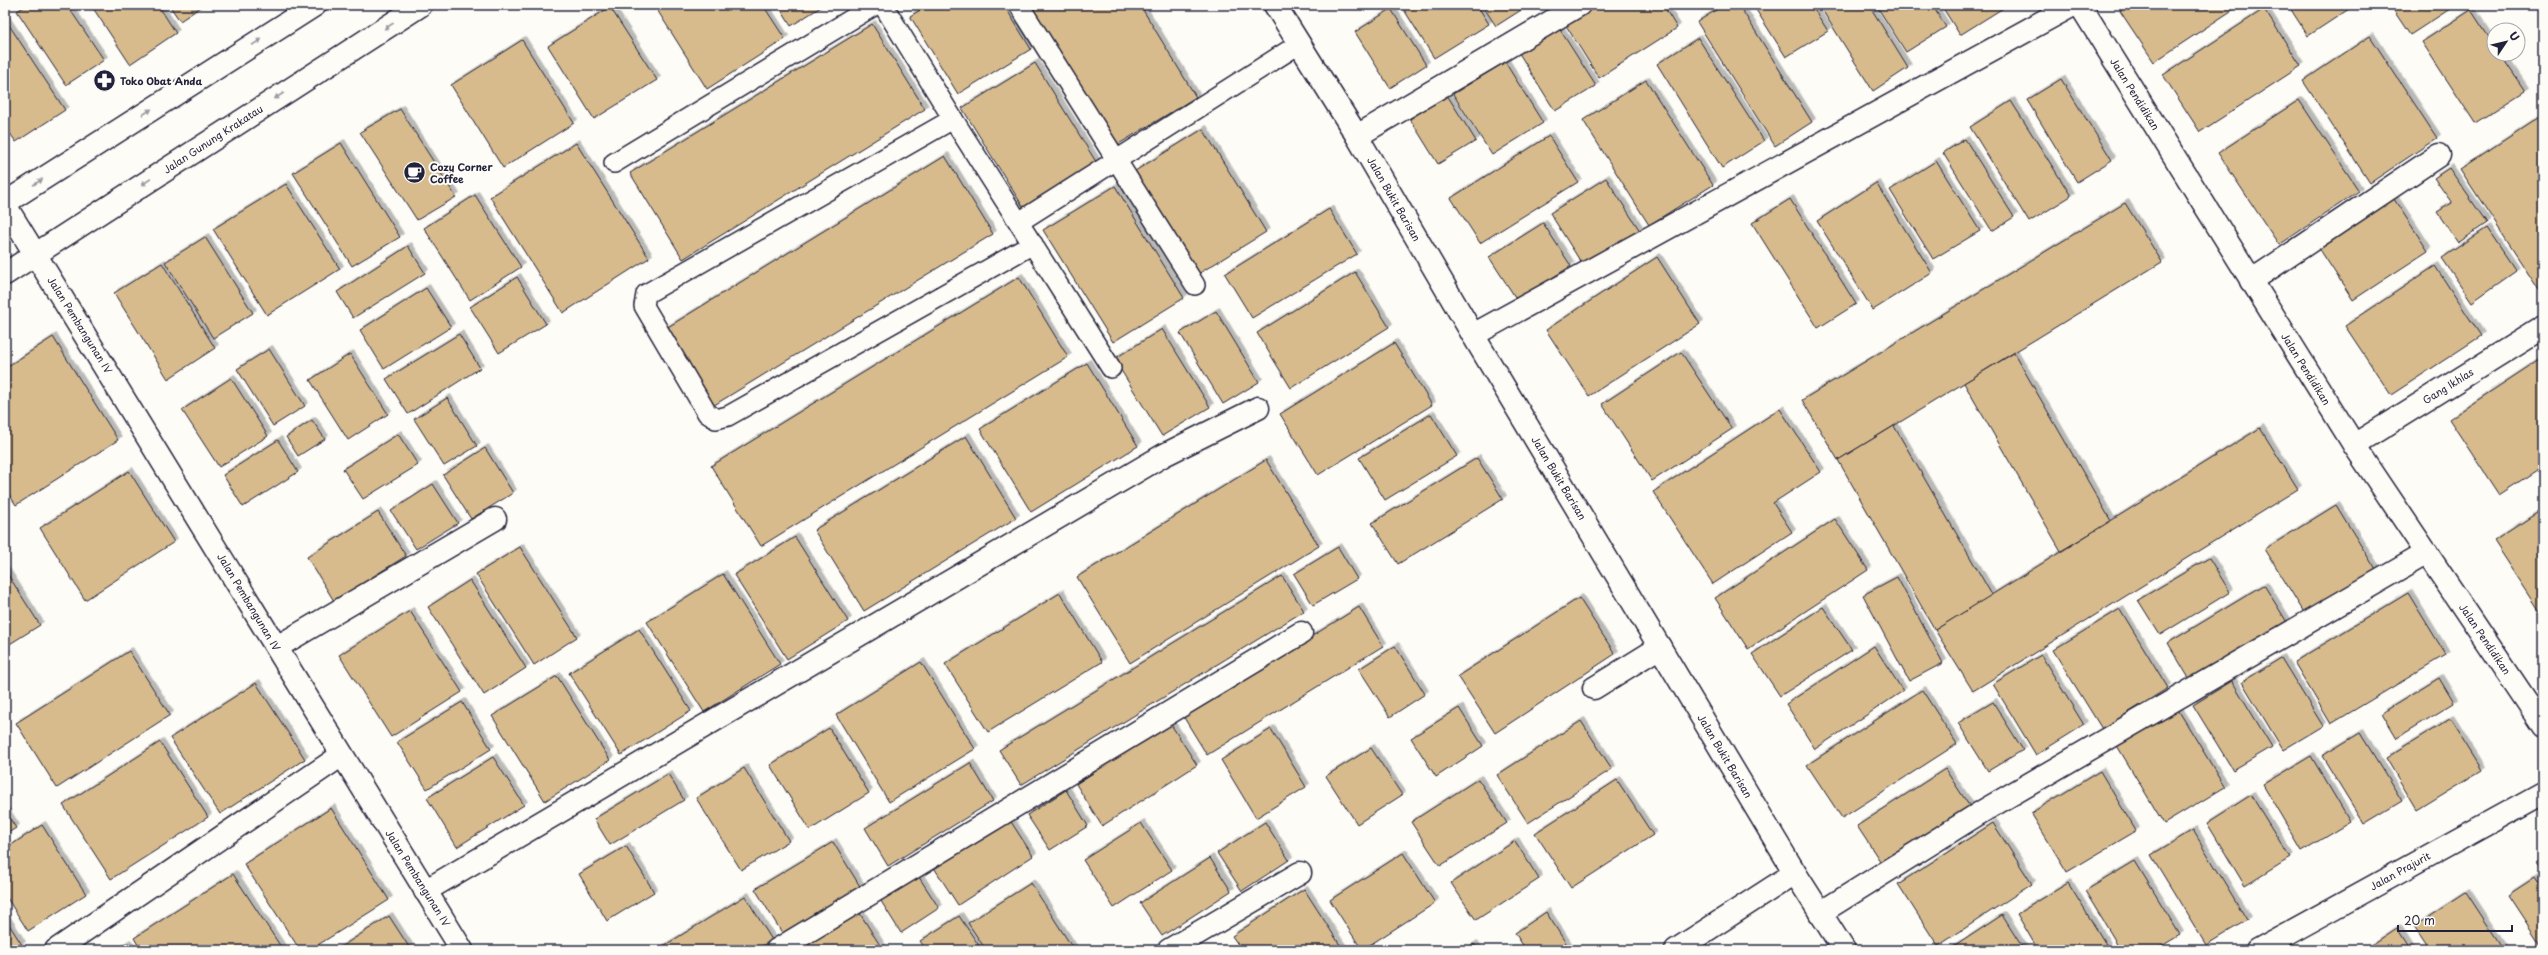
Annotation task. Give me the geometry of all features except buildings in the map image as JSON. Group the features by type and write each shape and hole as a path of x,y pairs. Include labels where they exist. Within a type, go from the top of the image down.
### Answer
{"street":[{"path":"5,204 315,5"},
{"name":"Jalan Gunung Krakatau","path":"5,274 421,5"},
{"name":"Jalan Bukit Barisan","path":"1275,5 1357,136 1473,335 1794,873 1844,950"},
{"path":"1357,136 1579,5"},
{"path":"1473,335 2073,5"},
{"name":"Jalan Pendidikan","path":"2080,5 2354,445 2543,726"},
{"path":"2252,281 2439,155"},
{"name":"Jalan Pembangunan IV","path":"5,204 462,950"},
{"name":"Gang Ikhlas","path":"2354,445 2543,328"},
{"path":"425,891 1164,455 1258,408"},
{"path":"277,648 495,519"},
{"path":"1820,913 1983,811 2427,553"},
{"path":"777,950 1301,633"},
{"path":"1594,688 1660,647"},
{"path":"56,950 342,755"},
{"name":"Jalan Prajurit","path":"2258,950 2543,793"},
{"path":"1169,950 1300,873"},
{"path":"1676,950 1794,873"}],"lane":[{"path":"614,163 875,5"},
{"path":"883,5 953,119 1111,368"},
{"path":"1019,5 1195,284"},
{"path":"1019,222 1299,44"},
{"path":"953,119 646,294 644,306 707,413 716,419 728,416 1033,244"}],"place":[{"name":"Toko Obat Anda","path":"105,81"},
{"name":"Cozy Corner Coffee","path":"414,173"}]}
